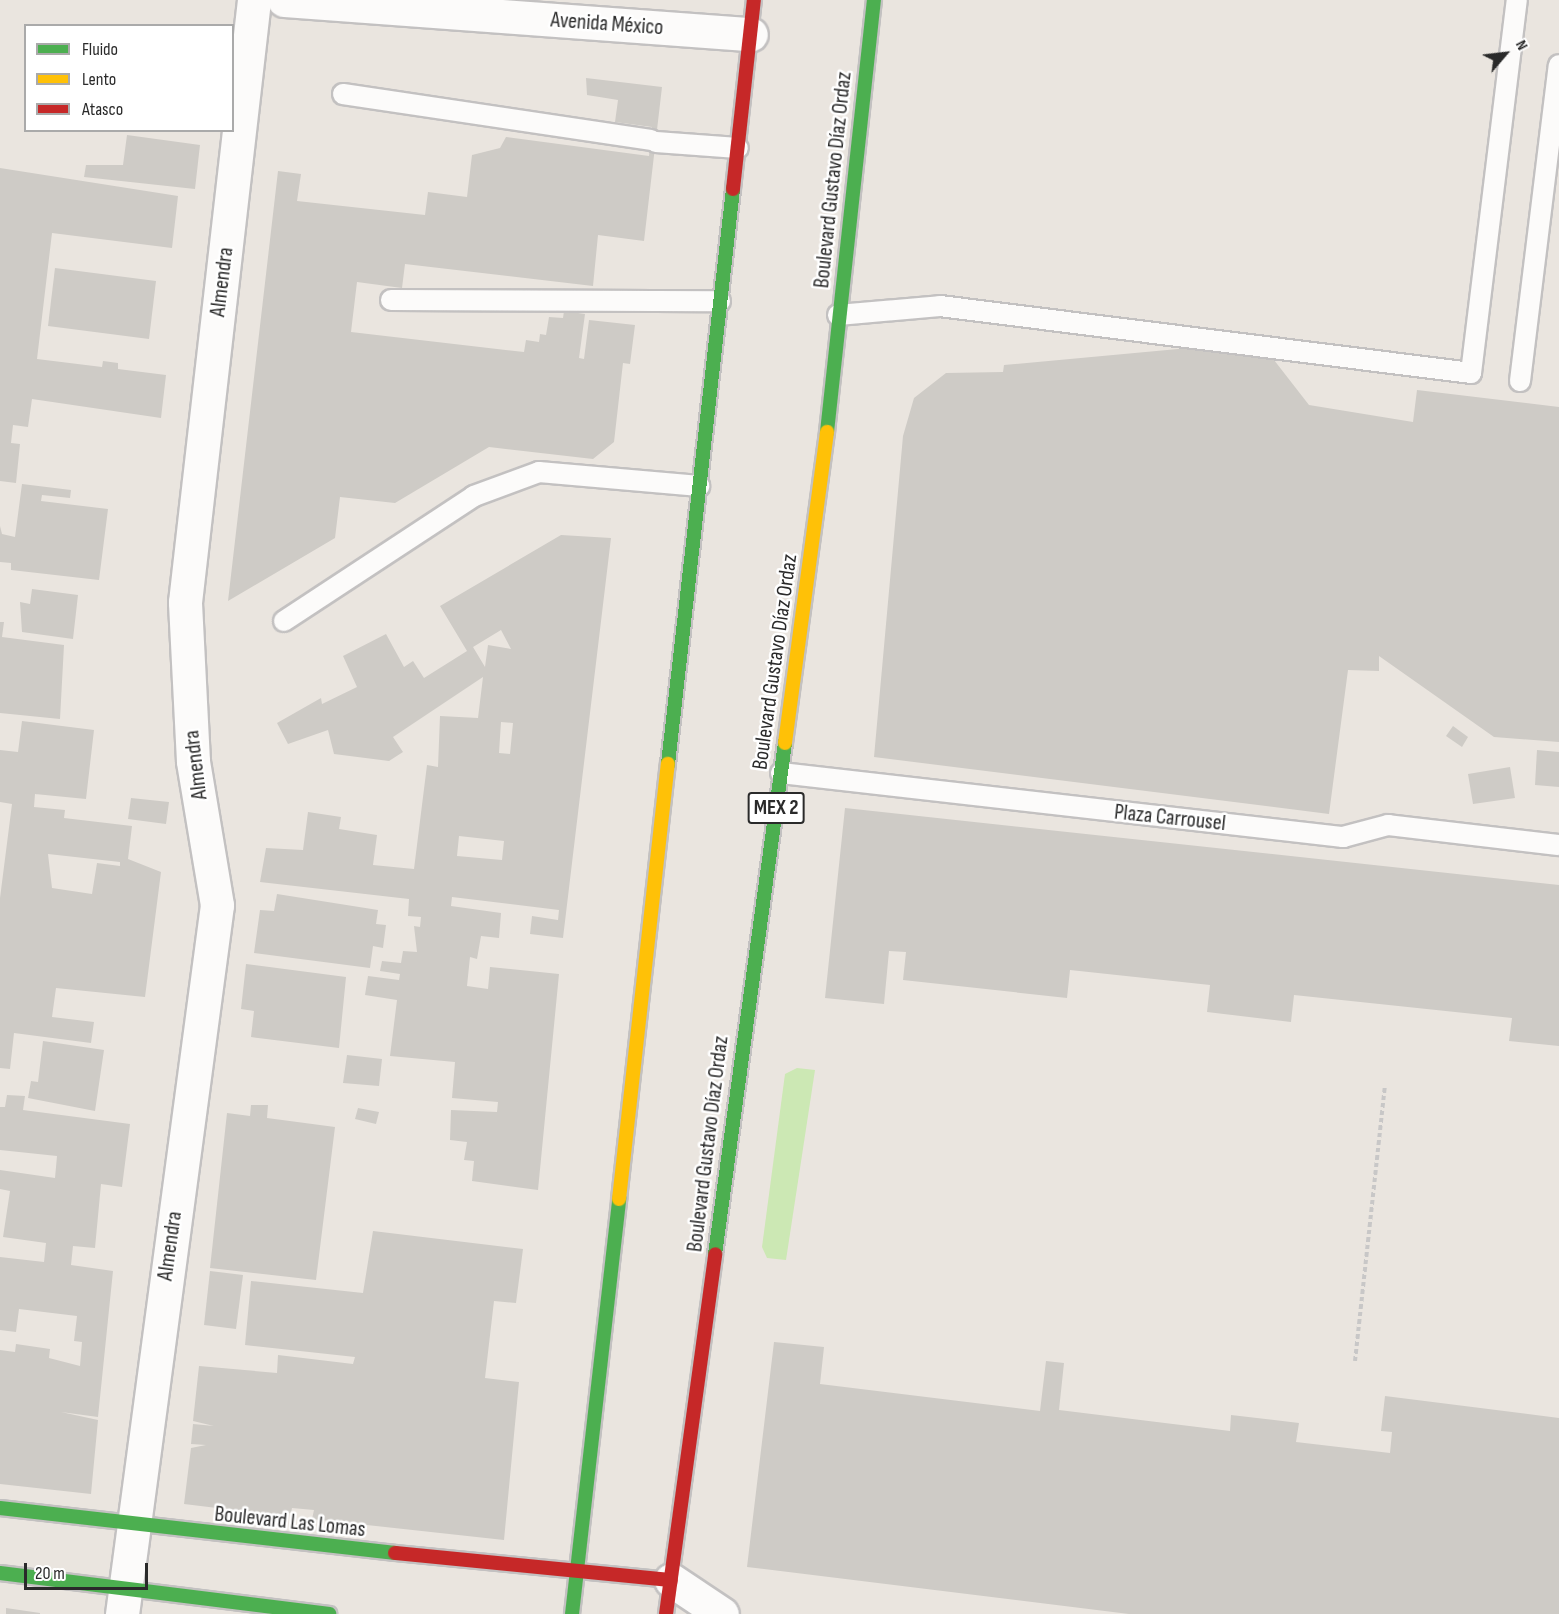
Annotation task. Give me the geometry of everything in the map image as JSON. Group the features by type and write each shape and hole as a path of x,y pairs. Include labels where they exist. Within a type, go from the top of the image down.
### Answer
{"main road":[{"path":"572,1614 754,0"},
{"name":"Boulevard Gustavo Díaz Ordaz","path":"666,1614 781,773 838,315 874,0"},
{"name":"Boulevard Las Lomas","path":"0,1508 131,1527 670,1580"},
{"path":"0,1573 124,1603 328,1614"}],"street":[{"name":"Almendra","path":"124,1603 131,1527 217,905 193,761 185,602 254,0"},
{"name":"Avenida México","path":"284,0 751,34"},
{"path":"670,1580 722,1614"}],"lane":[{"path":"838,315 940,306 1471,373 1517,0"},
{"path":"1520,381 1559,65"},
{"path":"343,93 653,141 738,148"},
{"path":"391,300 720,301"},
{"path":"284,621 474,496 539,472 699,486"},
{"name":"Plaza Carrousel","path":"781,773 1343,837 1388,825 1559,845"}],"path":[{"path":"1355,1361 1385,1088"}],"green space":[{"path":"797,1068 815,1070 786,1260 767,1258 762,1247 785,1074"}],"building":[{"path":"586,78 662,87 644,241 598,235 593,286 405,264 402,288 357,282 351,332 524,352 526,340 539,342 540,334 546,335 549,317 563,318 564,311 585,314 579,358 584,359 589,320 635,325 630,364 623,363 614,442 593,459 489,447 395,503 340,497 335,538 228,601 278,171 301,174 297,201 425,215 428,192 467,197 472,155 500,148 506,137 649,156 652,127 615,122 618,100 587,95"},
{"path":"127,135 200,145 195,189 84,177 86,165 123,165"},
{"path":"0,168 178,196 172,248 52,233 37,359 102,367 103,361 118,363 118,369 166,375 161,418 32,399 28,427 13,425 11,443 20,444 16,483 0,481"},
{"path":"55,268 156,281 149,339 48,326"},
{"path":"1221,345 1274,360 1309,405 1413,422 1417,390 1559,407 1559,742 1494,737 1379,656 1379,671 1348,670 1329,814 874,757 903,436 914,398 946,373 1003,372 1004,365"},
{"path":"22,484 71,490 70,498 42,495 41,501 108,509 99,580 11,570 11,563 0,562 0,526 2,534 15,537"},
{"path":"561,535 611,538 563,938 530,934 532,916 558,920 559,910 452,897 451,906 501,913 499,938 481,936 477,959 470,957 467,986 488,989 490,967 559,974 538,1190 472,1181 474,1161 464,1160 467,1142 450,1140 451,1110 497,1112 498,1102 452,1098 455,1062 390,1056 397,1000 365,995 368,976 399,980 400,974 380,971 382,961 401,963 403,951 417,952 414,926 420,927 421,917 408,916 409,899 260,882 266,848 303,850 308,812 341,817 339,829 377,835 373,865 414,869 427,765 438,767 440,716 478,718 483,677 393,737 403,752 389,761 334,754 328,730 288,744 277,723 321,698 322,704 357,687 343,656 386,634 404,667 413,661 424,678 467,651 440,606","holes":["501,630 511,649 488,645 485,667 473,647","501,722 513,723 510,754 499,753","459,836 504,841 502,860 457,856"]},
{"path":"32,589 78,595 73,639 22,632 20,602 30,604"},
{"path":"0,622 4,622 2,637 64,645 60,719 0,713"},
{"path":"22,721 94,730 86,799 35,794 34,807 65,810 64,818 132,826 128,859 161,872 145,997 56,988 52,1017 94,1022 91,1043 14,1033 10,1069 0,1068 0,898 12,804 0,802 0,750 18,752","holes":["48,854 120,862 120,866 97,863 92,894 52,888"]},
{"path":"1453,726 1468,737 1462,747 1446,736"},
{"path":"1537,750 1559,752 1559,787 1535,785"},
{"path":"1510,767 1515,798 1473,804 1468,774"},
{"path":"131,798 169,802 166,824 128,819"},
{"path":"845,808 1559,885 1559,1046 1509,1041 1512,1018 1294,995 1291,1022 1207,1012 1210,985 1070,970 1067,998 903,980 906,952 889,951 884,1004 825,998"},
{"path":"277,894 378,910 376,924 386,925 383,948 373,946 370,968 254,953 260,910 274,911"},
{"path":"246,964 346,977 339,1048 251,1037 254,1011 241,1009"},
{"path":"43,1041 104,1050 95,1111 28,1098 31,1081 38,1082"},
{"path":"347,1055 382,1059 379,1086 343,1083"},
{"path":"7,1095 25,1096 23,1110 130,1124 122,1187 101,1184 95,1248 73,1246 71,1265 113,1271 98,1417 61,1412 98,1420 91,1494 0,1484 0,1350 15,1352 16,1344 50,1349 49,1358 80,1366 82,1342 74,1341 77,1316 19,1309 16,1332 0,1330 0,1257 44,1262 46,1243 3,1237 10,1191 0,1189 0,1170 55,1178 57,1156 0,1150 0,1107 5,1107"},
{"path":"251,1105 268,1105 267,1118 335,1127 316,1280 210,1268 227,1113 250,1116"},
{"path":"358,1108 379,1112 376,1124 355,1119"},
{"path":"373,1231 523,1249 516,1303 494,1301 485,1378 519,1382 504,1540 312,1519 314,1510 292,1508 291,1513 275,1515 184,1504 191,1448 206,1445 191,1444 193,1424 214,1426 193,1421 199,1366 277,1373 278,1355 353,1364 355,1357 245,1345 251,1281 363,1293"},
{"path":"210,1271 243,1275 236,1329 204,1325"},
{"path":"774,1342 824,1347 820,1384 1040,1411 1046,1361 1064,1363 1059,1410 1230,1431 1231,1415 1299,1423 1296,1442 1390,1453 1392,1432 1381,1431 1385,1396 1559,1418 1559,1614 1129,1614 747,1567"},
{"path":"6,1608 40,1613 40,1614 6,1614"}],"traffic: fast":[{"path":"827,432 874,0"},
{"path":"668,764 733,189"},
{"path":"715,1254 785,743"},
{"path":"572,1614 619,1199"},
{"path":"0,1508 395,1553"},
{"path":"0,1573 329,1614"}],"traffic: slow":[{"path":"785,743 827,432"},
{"path":"619,1199 668,764"}],"traffic: jam":[{"path":"733,189 754,0"},
{"path":"666,1614 715,1254"},
{"path":"395,1553 671,1580"}]}
